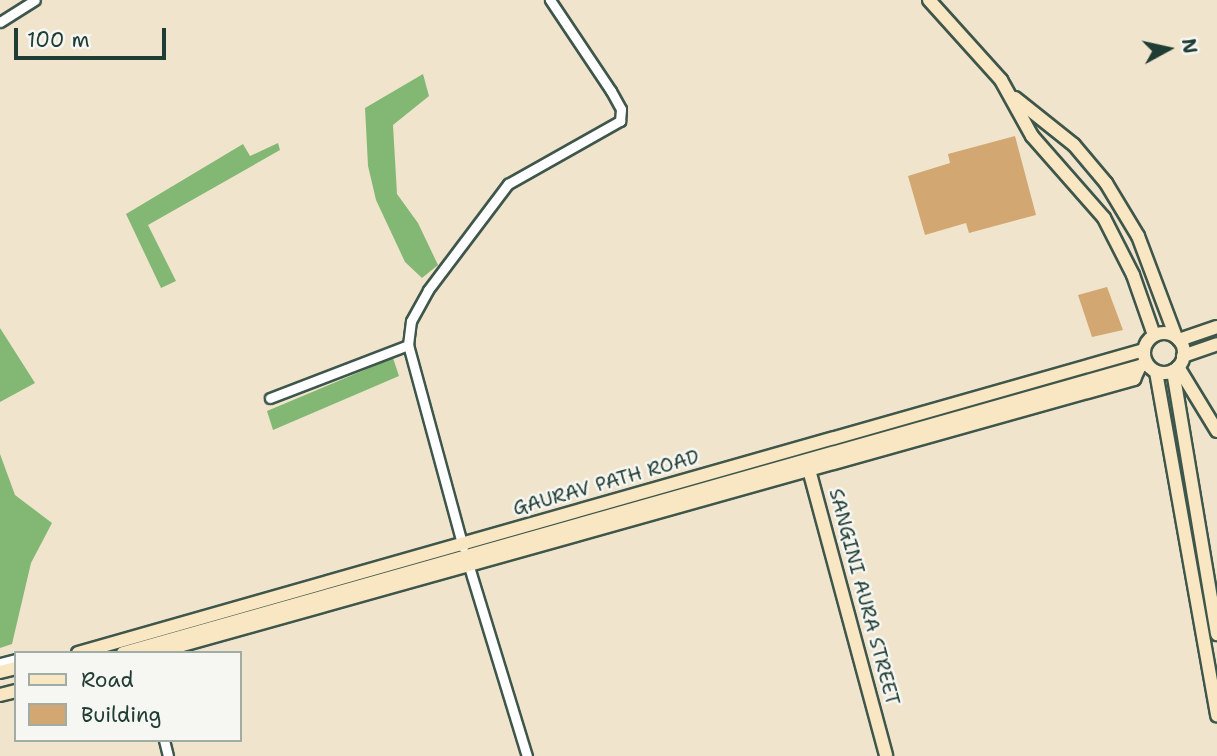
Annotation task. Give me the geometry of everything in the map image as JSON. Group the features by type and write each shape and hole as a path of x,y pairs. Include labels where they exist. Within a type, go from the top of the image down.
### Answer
{"street":[{"path":"0,22 35,0"},
{"path":"527,756 460,538 408,345 411,321 428,290 508,184 620,121 621,110 611,91 550,0"},
{"path":"929,0 1014,98 1073,145 1106,183 1129,222 1177,338 1178,365 1217,634"},
{"path":"807,460 1134,379 1147,363 1154,335 1113,233 1086,193 1032,136 1014,98"},
{"path":"1113,233 1129,222"},
{"path":"1154,335 1177,338 1217,327"},
{"path":"1178,365 1217,344"},
{"path":"270,398 408,345"},
{"path":"1147,363 1217,716"},
{"name":"GAURAV PATH ROAD","path":"91,651 129,645 468,562 807,460 1147,363 1178,365"},
{"path":"1178,365 1217,431"},
{"name":"GAURAV PATH ROAD","path":"129,645 460,538 807,460"},
{"name":"SANGINI AURA STREET","path":"807,460 886,756"},
{"path":"161,651 468,562"}],"green space":[{"path":"423,74 429,96 393,125 397,194 418,223 438,265 422,278 405,262 376,200 368,166 365,108"},
{"path":"278,143 280,150 148,225 176,281 161,288 126,214 243,144 250,156"},
{"path":"0,328 35,383 0,402"},
{"path":"393,358 399,376 273,430 267,411"},
{"path":"0,454 15,495 52,523 31,563 12,644 0,648"}],"building":[{"path":"1015,136 1036,215 969,233 966,223 925,235 908,176 950,163 948,154"},
{"path":"1107,287 1123,330 1092,337 1078,295"}]}
